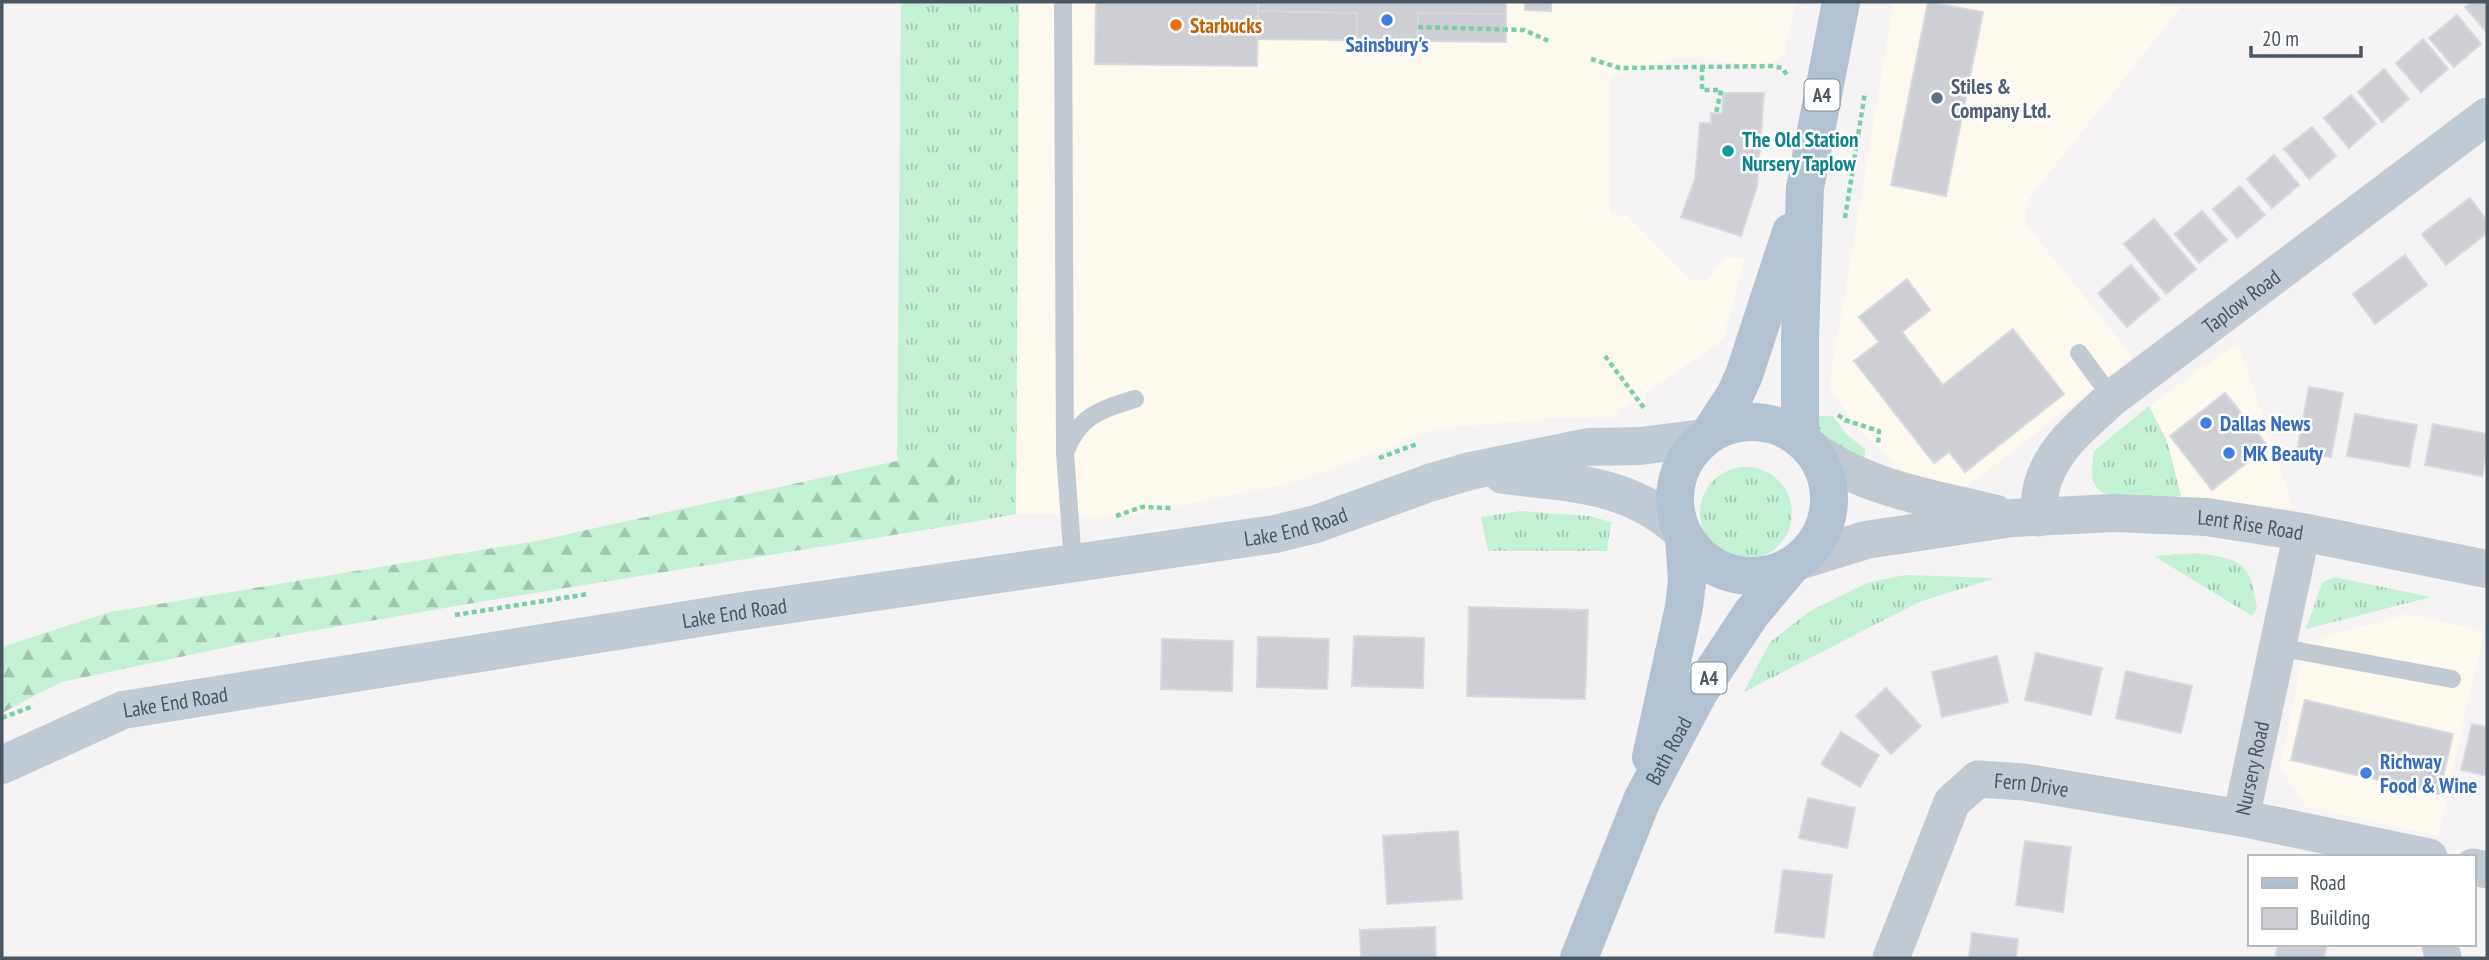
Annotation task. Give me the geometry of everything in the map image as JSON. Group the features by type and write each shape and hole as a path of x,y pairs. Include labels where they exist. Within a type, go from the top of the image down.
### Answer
{"main road":[{"name":"A4","path":"1707,436 1735,395 1744,375 1805,188 1841,2"},
{"name":"A4","path":"1805,188 1800,339 1805,444"},
{"path":"1757,422 1779,426 1805,444 1821,465 1827,481 1829,503 1825,523 1816,542 1795,563 1773,573 1753,576 1732,574 1712,565 1693,549 1682,534 1675,506 1676,479 1686,456 1707,436 1733,424 1757,422"},
{"name":"Lake End Road","path":"2,765 123,710 730,613 1072,544 1275,534 1316,524 1470,471 1588,447 1651,445 1707,436"},
{"name":"Lake End Road","path":"1470,471 1614,491 1651,507 1682,534"},
{"name":"Bath Road","path":"1642,800 1685,607 1687,581 1682,534"},
{"name":"Bath Road","path":"1579,958 1642,800 1698,694 1736,635 1795,563"}],"street":[{"name":"Taplow Road","path":"2025,518 2056,455 2112,398 2487,116"},
{"name":"Lent Rise Road","path":"1805,444 1846,471 1873,482 2025,518"},
{"name":"Lent Rise Road","path":"1795,563 1866,540 2025,518 2114,513 2207,517 2302,532 2487,569"},
{"name":"Nursery Road","path":"2302,532 2241,818 2419,855"},
{"name":"Fern Drive","path":"1891,958 1952,802 1978,779 2024,782 2241,818"}],"lane":[{"path":"1063,2 1065,453 1072,544"},
{"path":"2079,353 2112,398"},
{"path":"1065,453 1084,419 1103,408 1135,399"},
{"path":"2277,647 2452,679"}],"path":[{"path":"1418,27 1524,30 1551,42"},
{"path":"1591,58 1620,68 1770,66 1782,68 1790,78"},
{"path":"1702,67 1702,90 1721,90 1716,114"},
{"path":"1605,356 1651,417"},
{"path":"1372,461 1397,449 1424,442"},
{"path":"1072,544 1111,518 1142,507 1178,508"}],"shaded area":[{"path":"1019,2 1795,2 1785,55 1766,66 1680,57 1610,78 1610,214 1628,216 1690,279 1706,281 1726,257 1744,258 1723,340 1646,393 1644,403 1632,401 1621,407 1616,417 1554,418 1436,429 1297,482 1125,516 1016,514"},
{"path":"1894,2 2142,2 2180,8 2028,200 2025,223 2133,357 1964,489 1907,474 1856,427 1829,386"},
{"path":"2238,343 2294,509 2181,496 2167,441 2149,406"},
{"path":"2407,614 2484,631 2438,836 2306,807 2280,767 2306,642"}],"green space":[{"path":"901,2 1019,2 1016,514 949,526 957,456 897,461"},
{"path":"2149,406 2167,441 2181,496 2129,498 2108,495 2096,486 2093,480 2094,451"},
{"path":"1814,416 1833,416 1845,433 1865,449 1863,473 1821,443"},
{"path":"957,456 949,526 266,639 61,682 2,713 2,647 110,612 542,540 897,461"},
{"path":"1746,467 1763,471 1778,481 1788,496 1792,513 1788,530 1778,545 1763,555 1746,559 1729,555 1714,545 1704,530 1700,513 1704,496 1714,481 1729,471"},
{"path":"1521,511 1589,516 1611,522 1607,551 1488,551 1481,517"},
{"path":"2196,553 2224,558 2241,565 2251,580 2254,592 2257,608 2252,616 2154,556"},
{"path":"1905,575 1995,578 1919,602 1744,692 1770,642 1810,611 1867,583"},
{"path":"2334,577 2431,597 2306,629 2322,583"}],"building":[{"name":"Starbucks","path":"1096,2 1258,2 1257,66 1095,64"},
{"name":"Sainsbury's","path":"1258,2 1506,2 1506,14 1418,13 1418,41 1357,40 1357,13 1258,11"},
{"path":"1525,2 1551,2 1551,11 1525,10"},
{"name":"Stiles & Company Ltd.","path":"1928,2 1983,12 1946,196 1891,185"},
{"path":"2471,2 2487,2 2487,33 2465,7"},
{"path":"1258,11 1357,13 1357,40 1257,39"},
{"path":"1418,13 1506,14 1506,42 1418,41"},
{"path":"2457,15 2481,44 2454,67 2429,38"},
{"path":"2423,39 2448,69 2421,92 2396,63"},
{"path":"2384,69 2409,99 2382,122 2358,92"},
{"name":"The Old Station Nursery Taplow","path":"1723,93 1764,93 1757,186 1741,236 1681,217 1695,179 1700,123 1711,123 1711,113 1722,114"},
{"path":"2351,95 2376,124 2349,148 2324,118"},
{"path":"2312,127 2336,156 2309,179 2284,149"},
{"path":"2274,155 2299,185 2272,208 2247,179"},
{"path":"2240,186 2265,215 2237,238 2213,209"},
{"path":"2470,198 2487,221 2487,233 2446,265 2422,234"},
{"path":"2202,211 2227,240 2199,263 2175,234"},
{"path":"2154,219 2196,269 2166,294 2124,244"},
{"path":"2405,255 2427,285 2375,324 2353,294"},
{"path":"2131,265 2160,299 2127,327 2098,293"},
{"path":"1907,279 1930,310 1902,332 1943,385 2013,329 2064,394 1965,472 1949,452 1934,463 1854,361 1879,342 1859,317"},
{"path":"2309,387 2343,393 2331,457 2297,451"},
{"path":"2225,393 2268,446 2212,490 2170,436"},
{"path":"2355,414 2417,425 2409,467 2347,456"},
{"path":"2433,424 2487,434 2482,476 2425,465"},
{"path":"1469,607 1588,610 1585,699 1467,696"},
{"path":"1354,636 1424,638 1423,688 1352,686"},
{"path":"1258,637 1329,639 1327,689 1257,687"},
{"path":"1162,639 1233,641 1232,691 1161,689"},
{"path":"2036,653 2102,668 2091,715 2025,700"},
{"path":"1997,656 2008,702 1942,717 1932,672"},
{"path":"2126,671 2192,686 2181,733 2116,718"},
{"path":"1886,688 1921,726 1891,754 1856,716"},
{"path":"2305,700 2453,734 2439,794 2291,760"},
{"path":"2472,724 2487,727 2487,776 2461,770"},
{"path":"1841,732 1879,755 1860,787 1821,764"},
{"path":"1808,798 1855,808 1847,848 1799,838"},
{"path":"1458,831 1462,899 1387,904 1383,836"},
{"path":"2025,841 2071,847 2063,912 2016,905"},
{"path":"1783,870 1832,875 1824,938 1775,932"},
{"path":"1435,927 1436,958 1361,958 1360,930"},
{"path":"1972,933 2018,939 2016,958 1969,958"},
{"path":"2278,946 2327,946 2324,958 2275,958"}],"place":[{"name":"Sainsbury's","path":"1387,20"},
{"name":"Starbucks","path":"1176,25"},
{"name":"Stiles & Company Ltd.","path":"1937,98"},
{"name":"The Old Station Nursery Taplow","path":"1728,151"},
{"name":"Dallas News","path":"2206,423"},
{"name":"MK Beauty","path":"2229,453"},
{"name":"Richway Food & Wine","path":"2366,773"}]}
